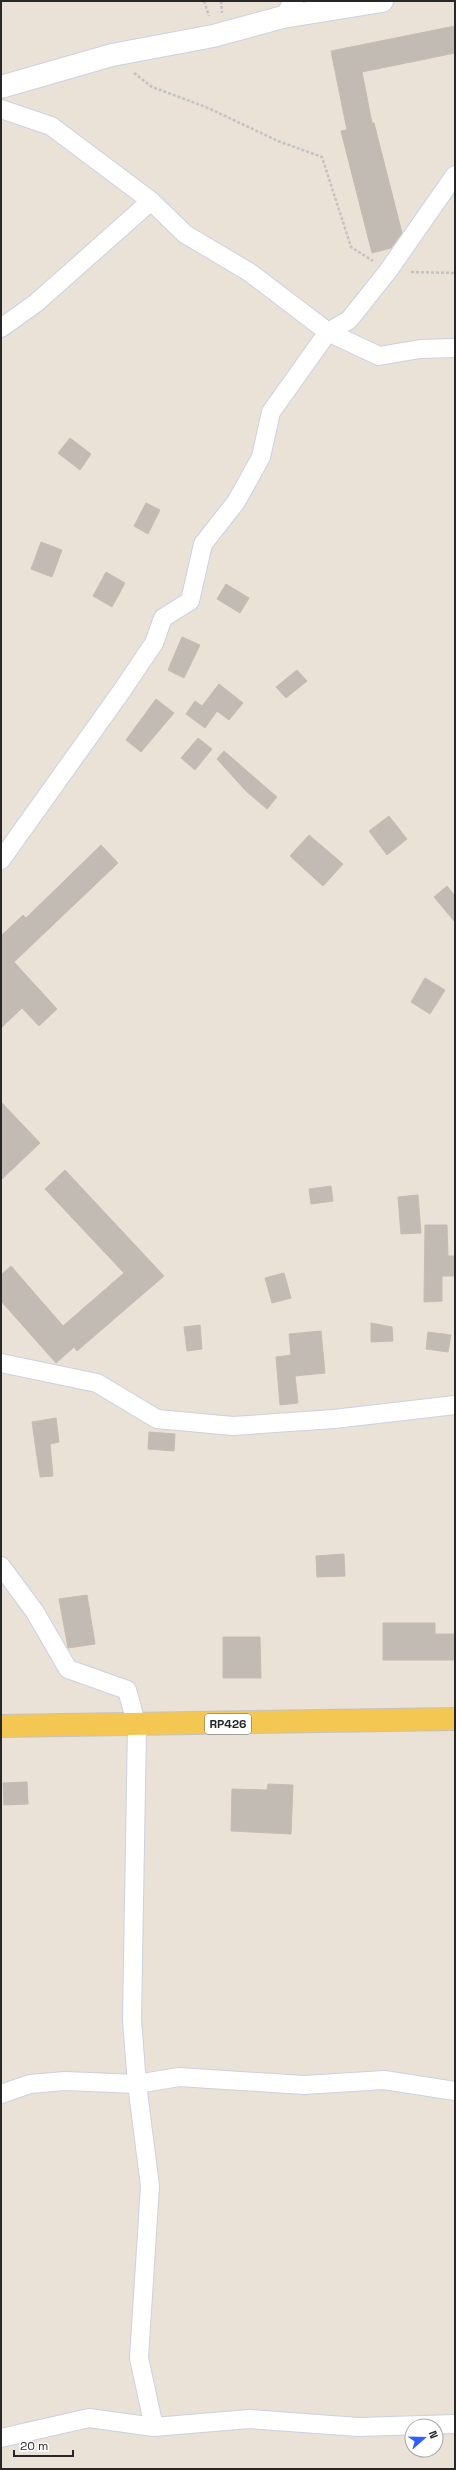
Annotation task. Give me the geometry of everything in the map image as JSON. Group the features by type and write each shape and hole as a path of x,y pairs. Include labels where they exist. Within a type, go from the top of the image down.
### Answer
{"main road":[{"name":"RP426","path":"1,1726 137,1726 455,1720"}],"street":[{"path":"1,87 112,55 213,36 288,9 382,1"},
{"path":"1,109 52,126 151,200 185,234 249,272 328,332 379,356 420,349 455,348"},
{"path":"1,860 154,643 163,618 190,601 203,544 236,502 261,458 271,412 328,332 349,320 388,271 455,175"},
{"path":"1,328 41,298 151,200"},
{"path":"1,1364 97,1383 157,1419 233,1426 334,1419 455,1405"},
{"path":"1,1566 35,1612 68,1669 127,1690 137,1726 132,2020 137,2084 150,2186 139,2358 154,2427"},
{"path":"1,2094 30,2084 65,2081 137,2084 179,2077 304,2085 384,2080 455,2091"},
{"path":"1,2438 89,2418 154,2427 249,2419 358,2427 455,2424"}],"path":[{"path":"112,55 152,87 206,107 278,141 322,157 351,246 388,271 455,273"}],"building":[{"path":"455,26 455,53 362,72 372,123 374,123 402,233 391,248 372,253 341,131 347,130 331,51"},
{"path":"70,438 91,454 80,470 58,453"},
{"path":"146,503 160,510 148,534 134,526"},
{"path":"41,542 62,550 52,577 31,569"},
{"path":"106,572 125,583 112,607 93,596"},
{"path":"226,584 249,598 240,613 217,599"},
{"path":"182,637 200,645 184,678 168,670"},
{"path":"297,670 307,681 286,698 276,687"},
{"path":"219,684 243,703 229,720 217,711 205,728 186,714 195,701 202,706"},
{"path":"156,699 174,713 141,752 126,740"},
{"path":"198,738 212,749 195,770 181,758"},
{"path":"224,751 277,797 267,809 246,791 217,759"},
{"path":"389,816 407,839 387,855 369,831"},
{"path":"309,835 343,864 323,886 290,856"},
{"path":"101,845 118,863 14,962 57,1009 39,1026 22,1008 1,1028 1,936 23,915 26,918"},
{"path":"447,886 455,896 455,922 434,897"},
{"path":"425,978 445,990 430,1014 411,1002"},
{"path":"1,1102 40,1143 1,1180"},
{"path":"65,1170 164,1276 77,1351 74,1347 56,1363 1,1301 1,1275 11,1266 63,1326 124,1273 45,1189"},
{"path":"331,1186 333,1201 311,1204 309,1189"},
{"path":"418,1195 421,1233 401,1234 398,1197"},
{"path":"425,1225 447,1225 448,1256 455,1256 455,1276 442,1276 442,1301 424,1302"},
{"path":"284,1273 291,1298 272,1303 265,1278"},
{"path":"371,1323 392,1327 393,1341 371,1342"},
{"path":"200,1325 202,1349 187,1351 184,1327"},
{"path":"321,1331 325,1373 295,1376 298,1403 280,1405 276,1357 291,1355 289,1334"},
{"path":"428,1332 451,1335 448,1352 426,1349"},
{"path":"56,1418 59,1442 50,1444 53,1476 40,1477 32,1422"},
{"path":"149,1432 175,1434 174,1451 148,1449"},
{"path":"344,1554 345,1576 317,1577 316,1556"},
{"path":"87,1595 95,1644 68,1648 59,1599"},
{"path":"383,1623 435,1623 435,1634 455,1634 455,1660 383,1660"},
{"path":"223,1637 260,1637 261,1678 223,1678"},
{"path":"27,1782 28,1804 4,1805 3,1783"},
{"path":"268,1784 293,1785 291,1834 231,1831 232,1789 267,1790"}]}
